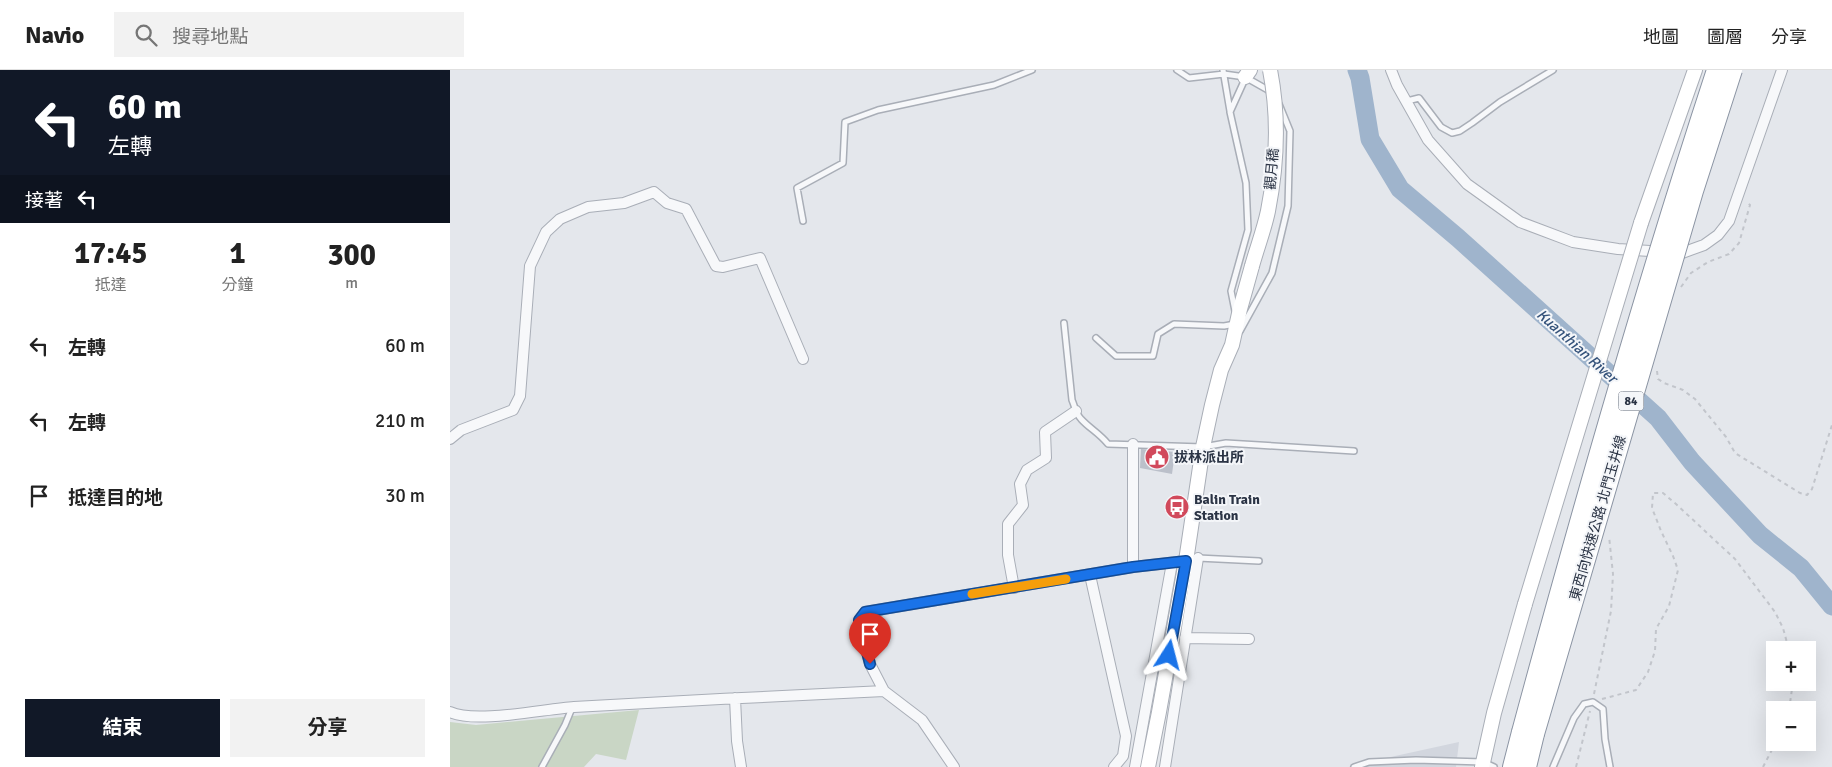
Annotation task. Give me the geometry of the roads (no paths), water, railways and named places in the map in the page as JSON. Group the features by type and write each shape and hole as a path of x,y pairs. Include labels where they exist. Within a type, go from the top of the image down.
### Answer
{"highway":[{"name":"東西向快速公路 北門玉井線","path":"1512,767 1567,563 1616,393 1676,193 1716,70"},
{"name":"東西向快速公路 北門玉井線","path":"1527,767 1643,362 1694,191 1733,70"}],"main road":[{"name":"觀月穚","path":"1148,767 1182,580 1203,447 1221,370 1232,346 1268,212 1276,127 1270,70"},
{"path":"1486,765 1494,713 1525,604 1641,223 1695,70"}],"street":[{"path":"1392,70 1397,85 1428,140 1467,184 1520,222 1573,242 1618,249 1682,254 1696,250 1718,235 1729,221 1782,70"},
{"path":"450,439 460,430 513,410 520,396 530,266 546,232 560,219 588,206 624,203 654,192 668,203 686,209 716,266 723,267 760,258 803,359"},
{"path":"1014,588 1008,555 1008,524 1023,505 1020,484 1027,470 1046,458 1045,432 1076,411"},
{"path":"1133,444 1133,567"},
{"path":"954,767 922,720 884,691 870,664 859,620 865,612 1133,567 1185,561"},
{"path":"1165,767 1185,638 1185,561"},
{"path":"1135,767 1185,561"},
{"path":"1090,575 1126,736 1123,756 1114,767"},
{"path":"1185,638 1249,639"},
{"path":"452,715 480,717 572,708 884,691"},
{"path":"735,698 737,741 741,767"}],"lane":[{"path":"804,221 797,188 843,163 845,122 878,110 994,85 1032,70"},
{"path":"1177,70 1190,78 1224,72 1248,74 1268,90 1279,104 1290,131 1288,206 1272,273 1232,346"},
{"path":"1407,101 1419,98 1441,127 1452,132 1460,131 1500,102 1552,70"},
{"path":"1096,338 1116,356 1153,356 1158,334 1174,324 1224,326 1238,324 1231,292 1248,230 1246,183 1230,112 1224,72"},
{"path":"1230,112 1248,74"},
{"path":"1064,323 1072,400 1081,419 1101,434 1108,444 1203,447 1226,443 1354,451"},
{"path":"1185,561 1259,561"},
{"path":"1553,767 1574,718 1584,704 1593,702 1603,709 1605,739 1610,767"},
{"path":"542,767 572,708"},
{"path":"1354,767 1369,762 1416,760 1486,765"}],"waterway":[{"name":"Kuanthian River","path":"1357,70 1370,139 1400,189 1458,238 1658,418 1692,462 1760,535 1801,568 1832,606"}],"place":[{"name":"拔林派出所","path":"1157,457"},
{"name":"Balin Train Station","path":"1177,507"}]}
